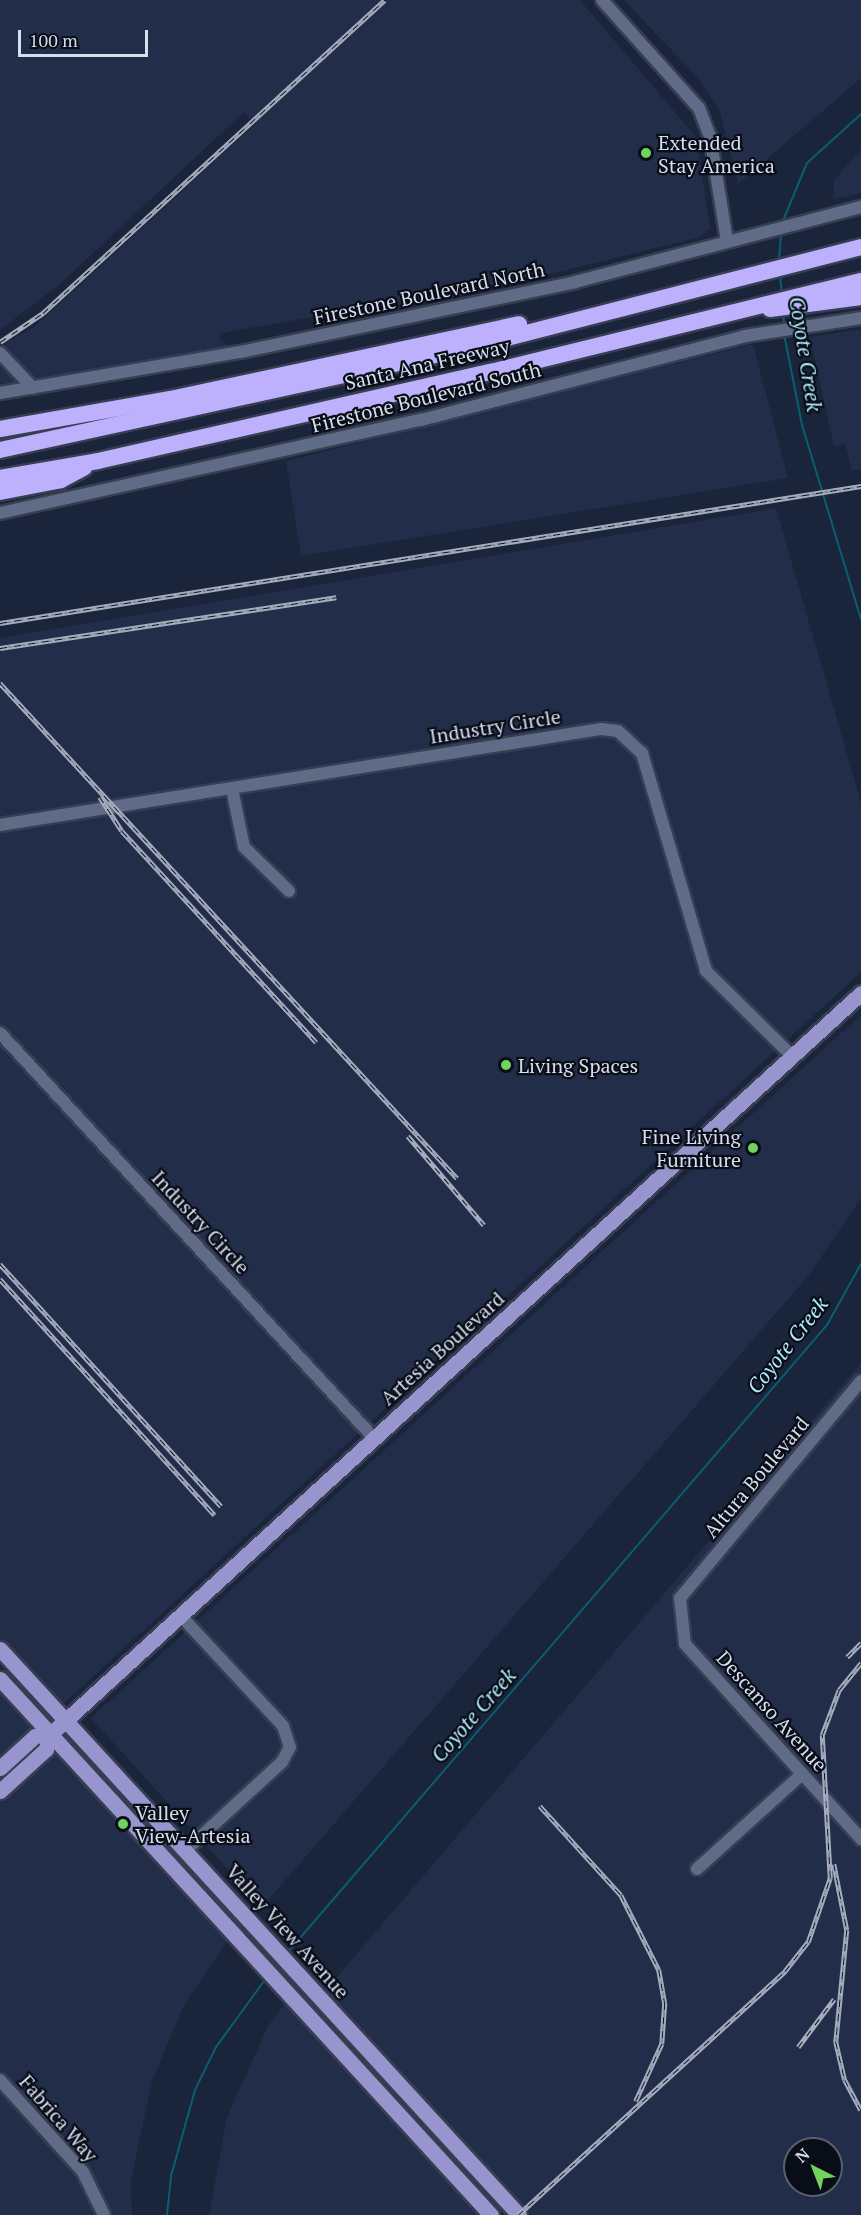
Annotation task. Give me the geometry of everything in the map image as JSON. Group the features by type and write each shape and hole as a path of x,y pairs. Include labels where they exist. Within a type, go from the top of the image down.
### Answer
{"highway":[{"name":"Santa Ana Freeway","path":"0,429 446,341 732,275 807,256 861,237"},
{"path":"807,256 861,247"},
{"path":"0,450 468,348 732,275"},
{"path":"813,298 861,281"},
{"path":"813,298 861,297"},
{"name":"Santa Ana Freeway","path":"0,478 98,461 753,308 813,298"},
{"path":"0,492 61,480 98,461"}],"main road":[{"name":"Artesia Boulevard","path":"0,1768 35,1736 50,1734 66,1720 861,993"},
{"name":"Valley View Avenue","path":"0,1649 519,2215"},
{"name":"Valley View Avenue","path":"0,1679 490,2215"},
{"name":"Artesia Boulevard","path":"0,1791 46,1749 50,1734"}],"street":[{"path":"602,0 699,108 710,136 727,241"},
{"name":"Firestone Boulevard North","path":"0,393 419,315 861,207"},
{"name":"Firestone Boulevard South","path":"0,513 332,441 761,333 861,318"},
{"path":"0,352 33,388"},
{"name":"Industry Circle","path":"0,825 601,729 623,733 642,753 706,971 792,1056"},
{"path":"232,789 244,848 290,891"},
{"name":"Industry Circle","path":"0,1033 374,1438"},
{"name":"Altura Boulevard","path":"680,1598 861,1381"},
{"name":"Descanso Avenue","path":"680,1598 685,1644 861,1839"},
{"path":"180,1615 283,1726 290,1740 282,1762 186,1850"},
{"path":"697,1869 802,1774"},
{"name":"Fabrica Way","path":"0,2080 83,2172 104,2215"}],"shaded area":[{"path":"0,0 580,0 696,137 710,228 700,237 518,282 226,332 219,337 229,348 0,384 0,346 34,327 255,124 244,112 60,284 0,330"},
{"path":"624,0 861,0 861,78 738,184 720,112 698,78"},
{"path":"861,150 861,193 834,199 834,180"},
{"path":"861,329 861,469 852,471 845,444 834,446 810,337"},
{"path":"753,344 788,478 301,556 286,461"},
{"path":"776,508 861,802 861,972 62,1705 0,1638 0,638"},
{"path":"861,1015 861,1198 809,1275 262,1907 91,1718"},
{"path":"861,1363 861,2215 531,2215 325,1991"},
{"path":"0,1694 227,1941 184,2005 152,2081 131,2180 132,2215 0,2215"},
{"path":"285,2003 480,2215 209,2215 227,2117 268,2026"}],"waterway":[{"name":"Coyote Creek","path":"782,223 807,163 861,114"},
{"name":"Coyote Creek","path":"779,262 781,232"},
{"name":"Coyote Creek","path":"780,274 782,295"},
{"name":"Coyote Creek","path":"783,313 784,325"},
{"name":"Coyote Creek","path":"784,334 802,425 861,619"},
{"name":"Coyote Creek","path":"288,1952 827,1325 861,1264"},
{"name":"Coyote Creek","path":"167,2215 171,2176 195,2090 216,2047 267,1977"}],"railway":[{"path":"0,342 43,313 384,0"},
{"path":"0,623 861,486"},
{"path":"0,648 336,597"},
{"path":"0,683 457,1178"},
{"path":"100,797 122,831 316,1042"},
{"path":"408,1136 484,1225"},
{"path":"0,1264 221,1506"},
{"path":"0,1279 215,1515"},
{"path":"847,1657 861,1643"},
{"path":"518,2215 785,1971 808,1942 830,1878 822,1735 839,1690 861,1663"},
{"path":"540,1806 621,1895 659,1970 665,2003 662,2044 636,2101"},
{"path":"834,1864 847,1930 836,2042 845,2080 861,2110"},
{"path":"798,2047 834,1999"}],"place":[{"name":"Extended Stay America","path":"646,153"},
{"name":"Living Spaces","path":"506,1065"},
{"name":"Fine Living Furniture","path":"753,1148"},
{"name":"Valley View-Artesia","path":"123,1824"}]}
